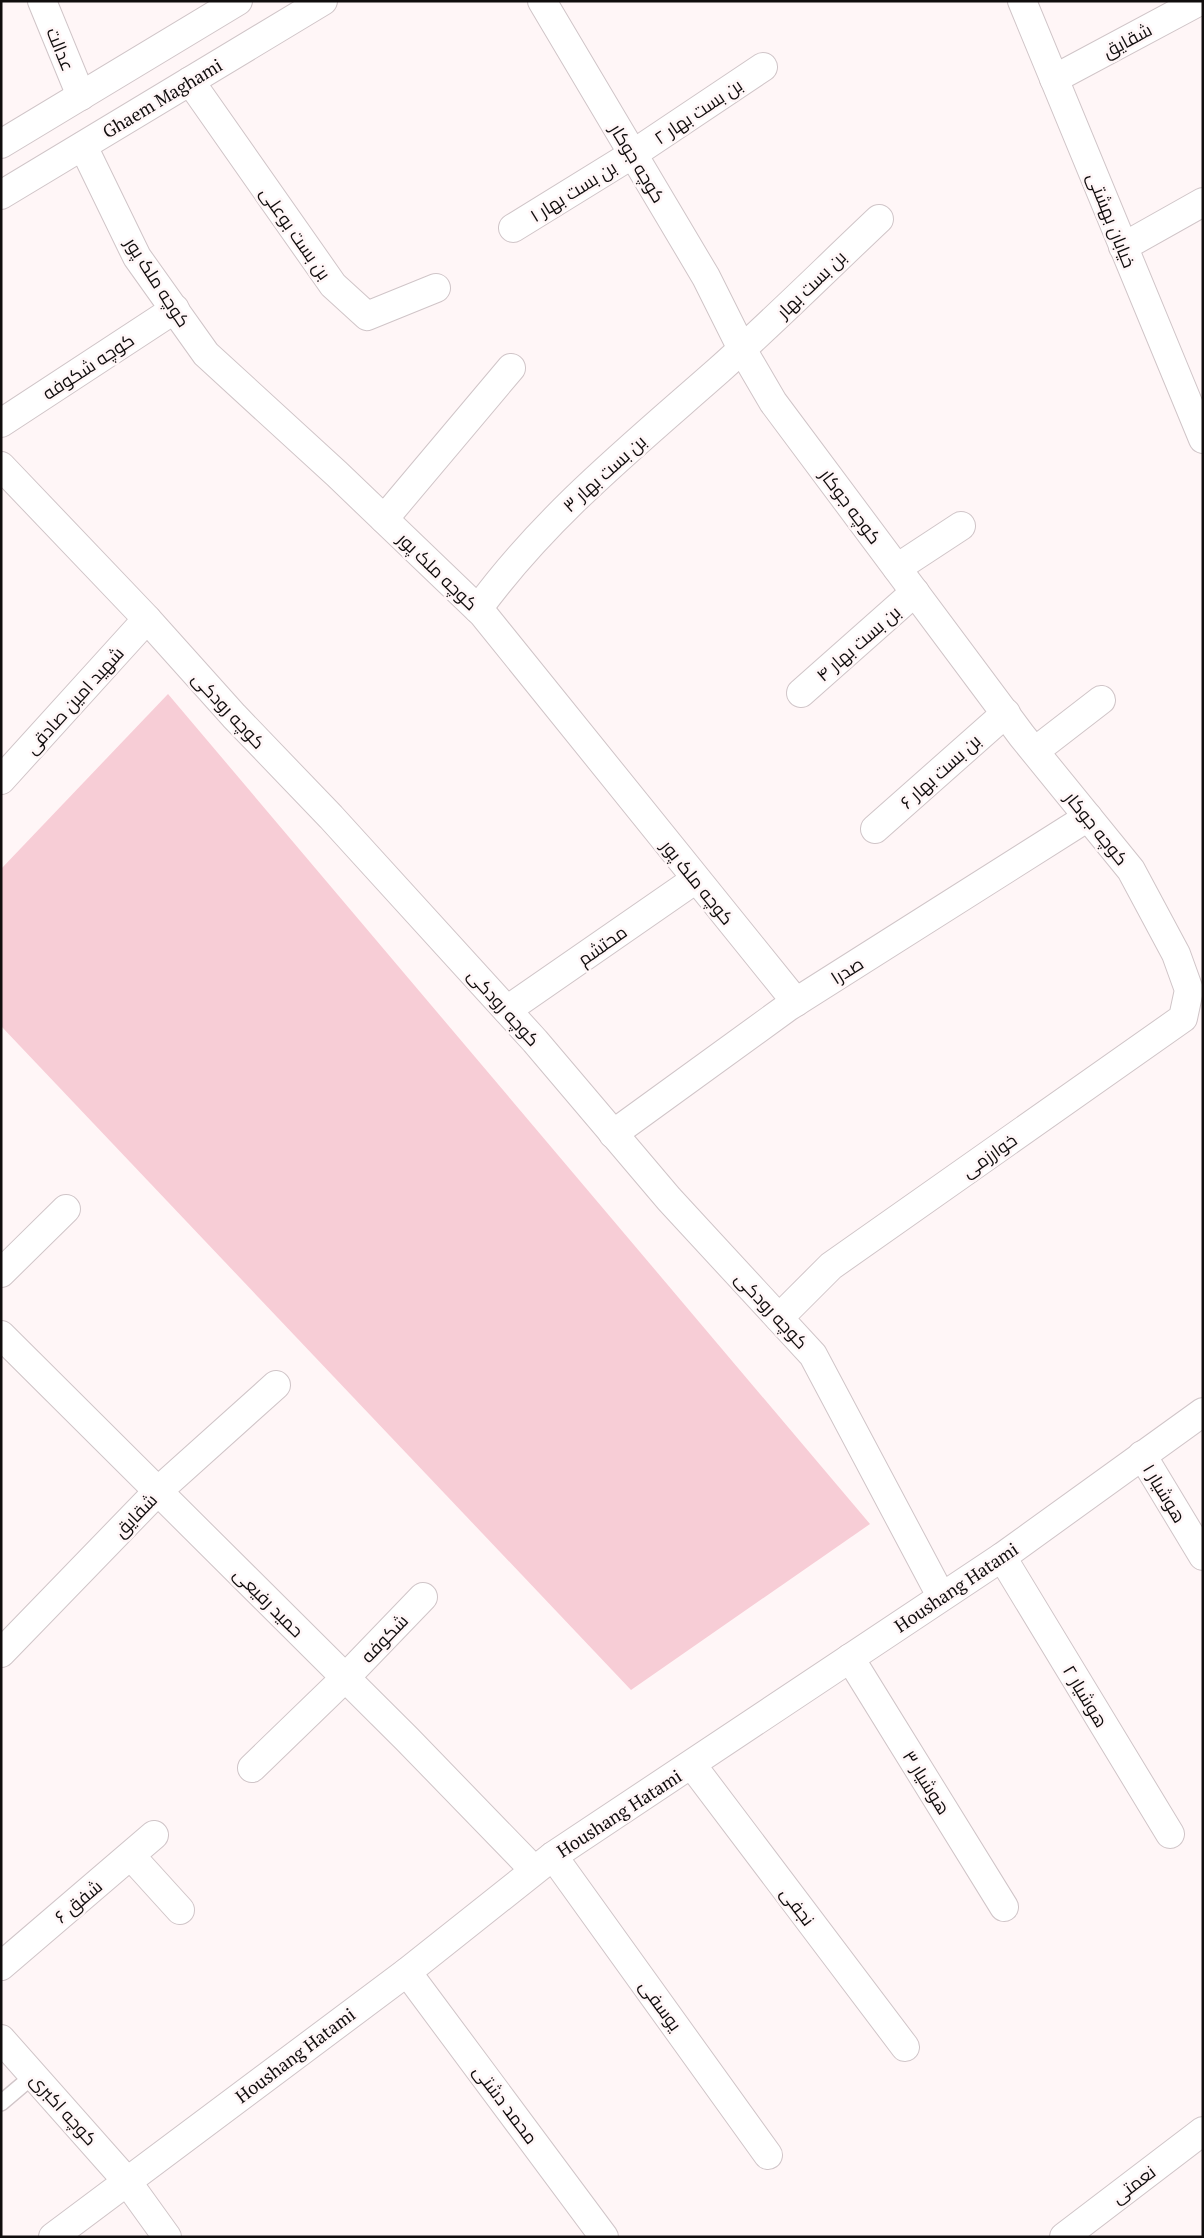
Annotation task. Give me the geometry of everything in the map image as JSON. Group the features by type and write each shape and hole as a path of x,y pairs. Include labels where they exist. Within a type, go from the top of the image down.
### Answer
{"street":[{"name":"عدالت","path":"42,1 80,96"},
{"path":"1,144 238,1"},
{"name":"Ghaem Maghami","path":"1,195 324,1"},
{"name":"کوچه جوکار","path":"542,1 706,277 742,349 773,402 1035,751 1131,870 1176,954 1188,990"},
{"name":"خیابان بهشتی","path":"1022,1 1203,439"},
{"name":"شقایق","path":"1054,78 1200,1"},
{"name":"بن بست بهار ۲","path":"633,154 763,67"},
{"name":"بن بست بوعلی","path":"190,81 333,286 367,316 436,288"},
{"name":"کوچه ملک پور","path":"83,146 137,257 206,354 478,609 796,1002"},
{"name":"بن بست بهار ۱","path":"513,228 633,154"},
{"path":"1123,247 1203,202"},
{"name":"بن بست بهار","path":"742,349 879,219"},
{"name":"کوچه شکوفه","path":"1,423 175,309"},
{"name":"بن بست بهار ۳","path":"478,609 505,572 570,502 742,349"},
{"path":"384,519 511,368"},
{"name":"کوچه رودکی","path":"1,466 147,619 234,716 331,817 507,1010 668,1199 813,1355 941,1596"},
{"path":"897,568 961,526"},
{"name":"بن بست بهار ۴","path":"801,693 915,592"},
{"name":"شهید امین صادقی","path":"1,780 147,619"},
{"path":"1035,751 1101,700"},
{"name":"بن بست بهار ۶","path":"875,829 1006,713"},
{"name":"صدرا","path":"613,1134 796,1002 1088,817"},
{"name":"محتشم","path":"507,1010 696,879"},
{"name":"خوارزمی","path":"779,1318 831,1266 1183,1018 1188,990"},
{"path":"1,1273 66,1210"},
{"name":"حمید رفیعی","path":"1,1335 345,1678 544,1863"},
{"name":"شقایق","path":"1,1653 158,1491 276,1385"},
{"name":"Houshang Hatami","path":"52,2237 407,1972 544,1863 1002,1557 1203,1412"},
{"name":"هوشیار ۱","path":"1142,1455 1203,1556"},
{"name":"هوشیار ۲","path":"1002,1557 1170,1834"},
{"name":"شکوفه","path":"252,1768 345,1678 423,1598"},
{"name":"هوشیار ۳","path":"850,1658 1004,1907"},
{"name":"نجفی","path":"692,1765 905,2047"},
{"name":"شفق ۶","path":"1,1966 154,1835"},
{"path":"131,1856 180,1910"},
{"name":"یوسفی","path":"544,1863 768,2155"},
{"name":"محمد دشتی","path":"407,1972 604,2237"},
{"name":"کوچه اکبری","path":"1,2039 126,2180 167,2237"},
{"name":"نعمتی","path":"1064,2237 1203,2131"}],"lane":[{"path":"1,2103 34,2075"}],"shaded area":[{"path":"168,694 870,1524 631,1690 1,1026 1,869"}]}
